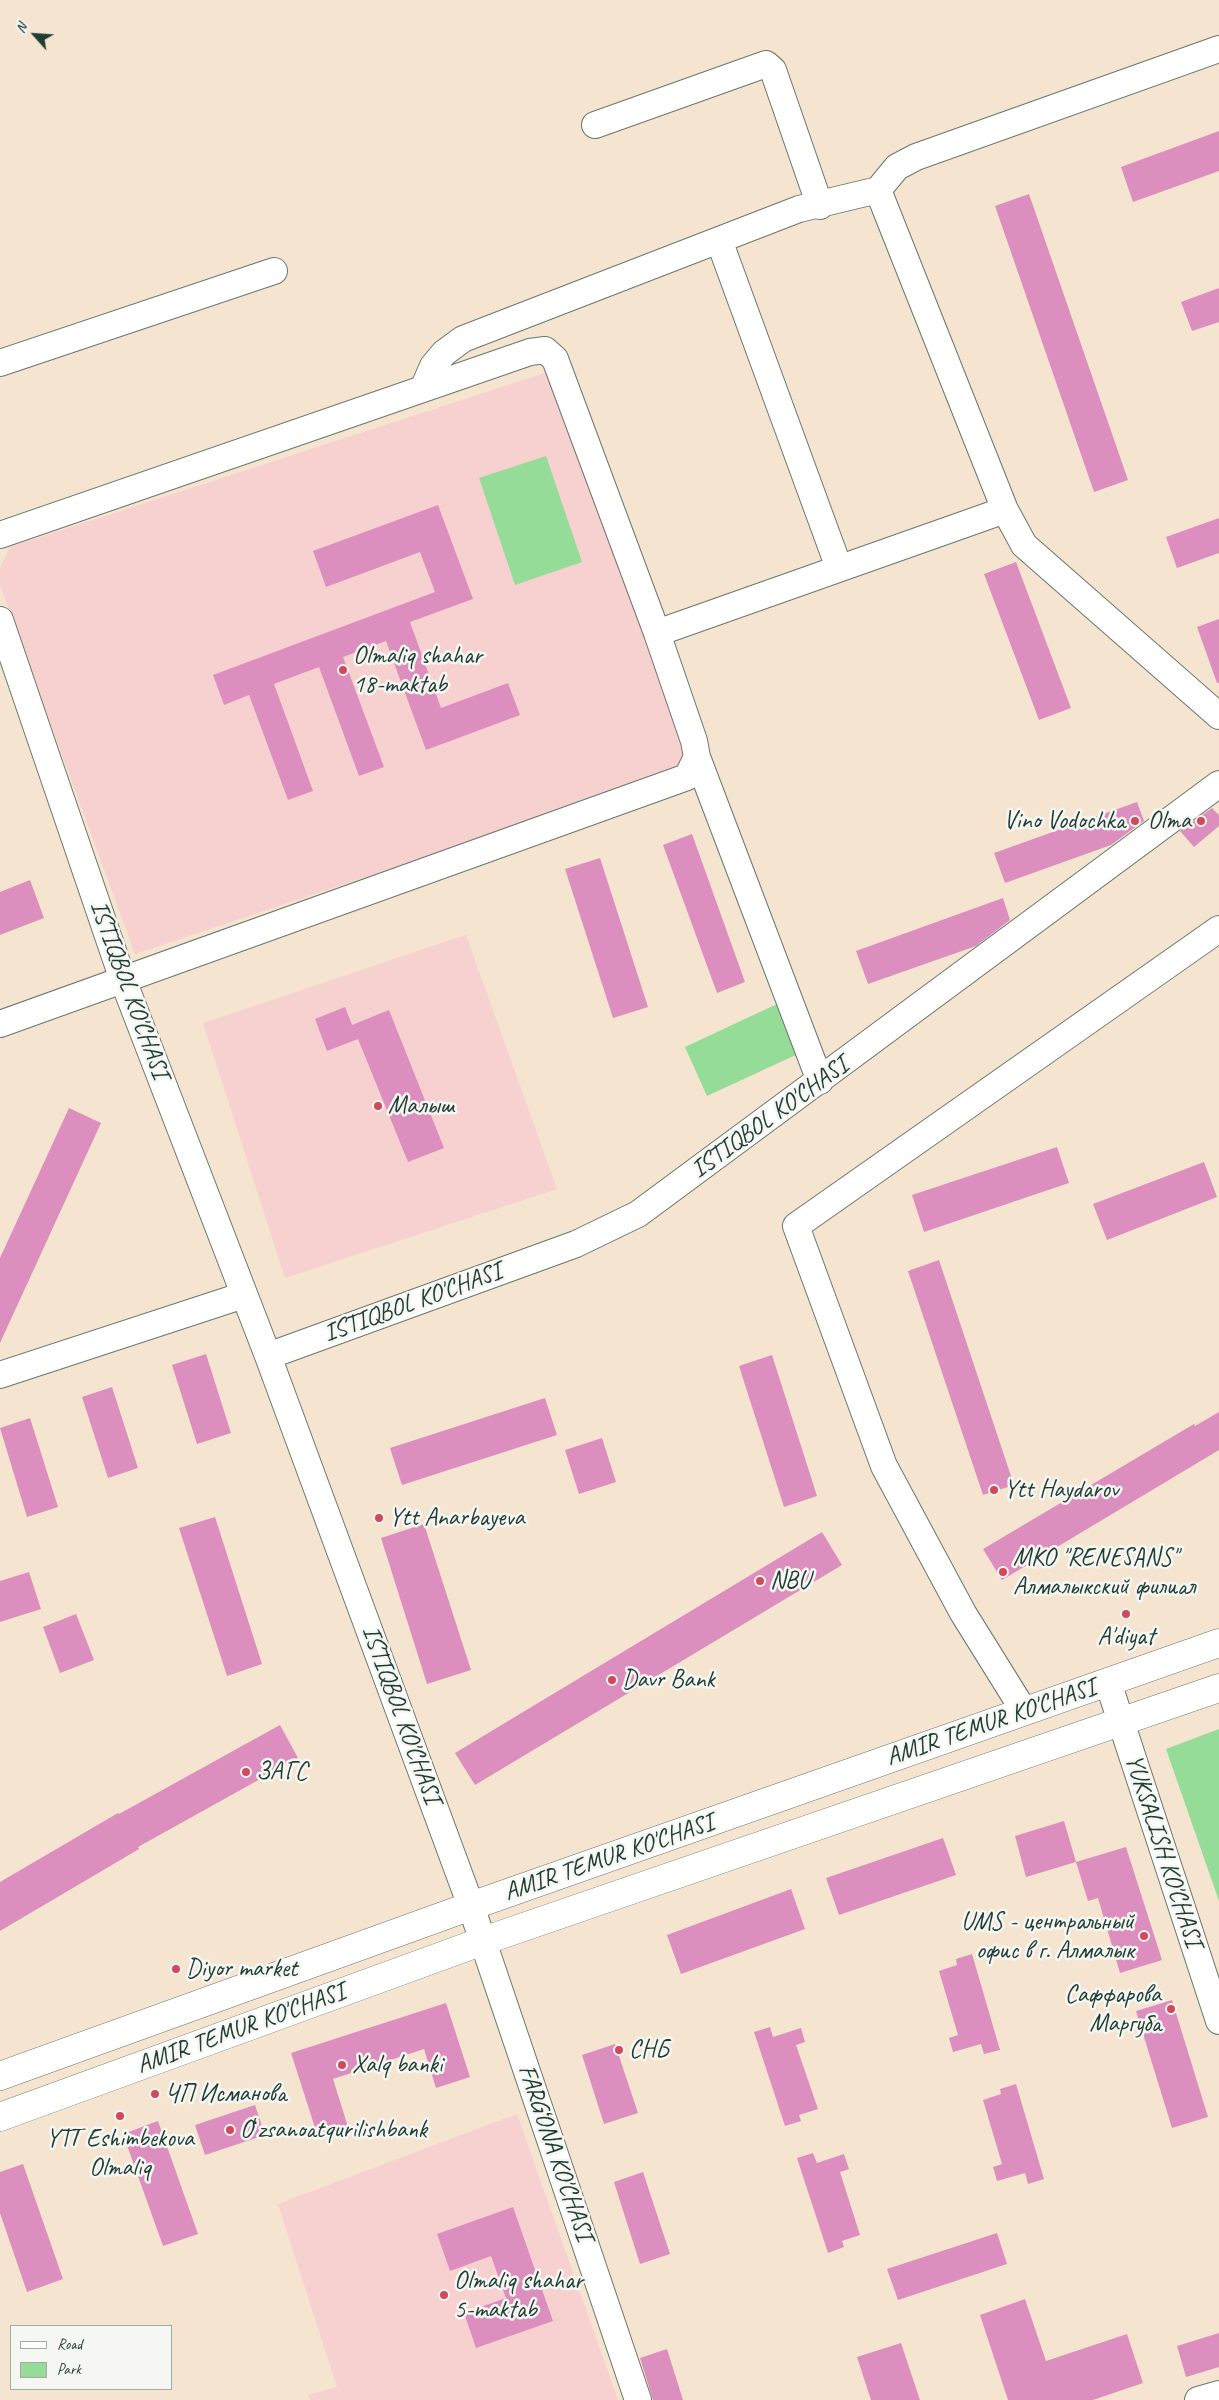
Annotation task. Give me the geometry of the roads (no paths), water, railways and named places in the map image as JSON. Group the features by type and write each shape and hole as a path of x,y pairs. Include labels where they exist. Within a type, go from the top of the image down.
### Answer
{"main road":[{"name":"AMIR TEMUR KO'CHASI","path":"0,2076 471,1906 1219,1643"},
{"name":"AMIR TEMUR KO'CHASI","path":"0,2117 483,1941 1219,1688"}],"street":[{"path":"423,389 433,366 444,353 463,340 799,209 820,206 878,190 897,167 916,157 1219,49"},
{"path":"596,125 766,64 773,70 820,206"},
{"path":"878,190 1006,510 1024,545 1219,716"},
{"path":"719,240 839,568"},
{"path":"0,363 274,271"},
{"path":"0,535 530,352 545,350 555,359 656,633 694,742 696,757 820,1081"},
{"path":"656,633 1006,510"},
{"name":"ISTIQBOL KO'CHASI","path":"0,620 123,980 268,1356 471,1906"},
{"path":"0,1024 687,777 696,757"},
{"name":"ISTIQBOL KO'CHASI","path":"268,1356 576,1244 638,1214 1219,784"},
{"path":"1024,1712 963,1613 884,1466 796,1226 1219,930"},
{"path":"0,1375 244,1295"},
{"name":"YUKSALISH KO'CHASI","path":"1108,1682 1219,2021"},
{"name":"FARG‘ONA KO'CHASI","path":"471,1906 638,2400"},
{"path":"1198,2400 1219,2394"}],"place":[{"name":"Olmaliq shahar 18-maktab","path":"343,670"},
{"name":"Vino Vodochka","path":"1135,821"},
{"name":"Olma","path":"1201,821"},
{"name":"Малыш","path":"378,1106"},
{"name":"Ytt Haydarov","path":"994,1490"},
{"name":"Ytt Anarbayeva","path":"379,1518"},
{"name":"МКО \"RENESANS\" Алмалыкский филиал","path":"1003,1572"},
{"name":"NBU","path":"760,1581"},
{"name":"A'diyat","path":"1126,1614"},
{"name":"Davr Bank","path":"612,1680"},
{"name":"ЗАГС","path":"246,1772"},
{"name":"UMS - центральный офис в г. Алмалык","path":"1144,1936"},
{"name":"Diyor market","path":"176,1969"},
{"name":"Саффарова Маргуба","path":"1171,2009"},
{"name":"СНБ","path":"619,2050"},
{"name":"Xalq banki","path":"342,2065"},
{"name":"ЧП Исманова","path":"155,2094"},
{"name":"YTT Eshimbekova Olmaliq","path":"120,2116"},
{"name":"Oʻzsanoatqurilishbank","path":"230,2130"},
{"name":"Olmaliq shahar 5-maktab","path":"444,2295"}]}
